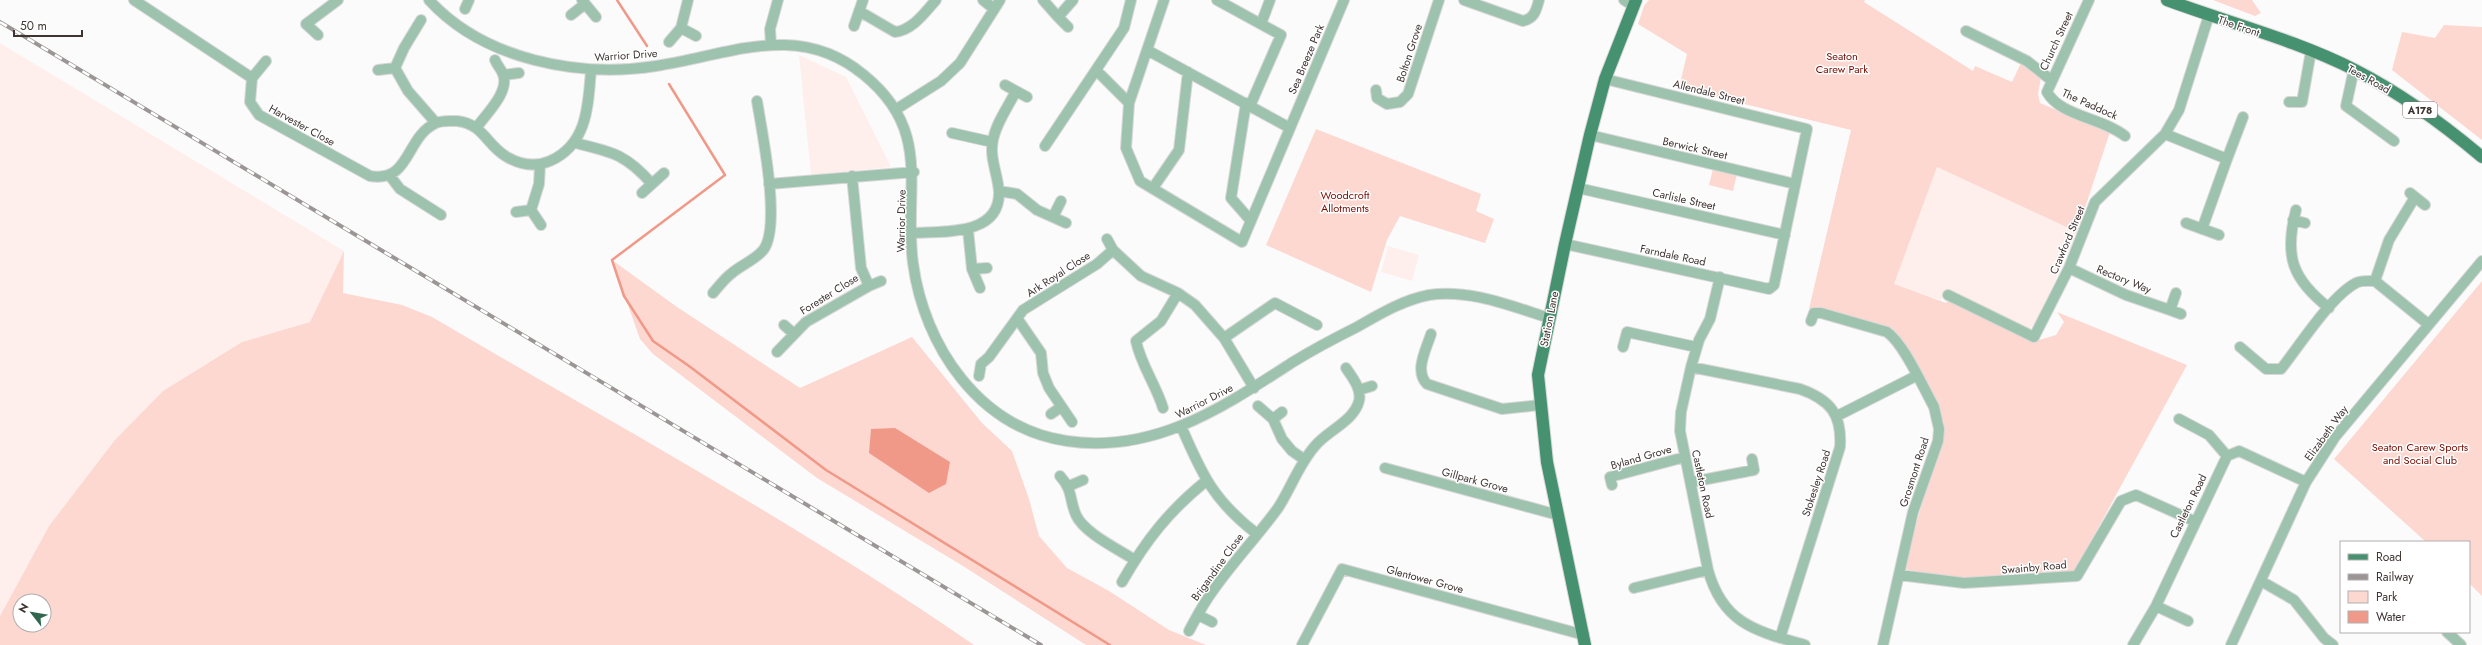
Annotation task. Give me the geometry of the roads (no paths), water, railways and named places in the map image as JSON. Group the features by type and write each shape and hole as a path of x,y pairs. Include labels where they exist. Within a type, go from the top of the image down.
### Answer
{"main road":[{"name":"The Front","path":"2167,0 2310,51"},
{"name":"Station Lane","path":"1585,640 1546,462 1538,375 1565,244 1590,135 1605,78 1631,2"},
{"name":"Tees Road","path":"2310,51 2354,70 2408,102 2482,157"}],"street":[{"path":"134,0 252,78 266,61"},
{"path":"318,35 306,24 338,0"},
{"name":"Warrior Drive","path":"428,0 458,26 488,43 514,54 551,64 591,70 655,66 771,44 815,48 841,59 864,74 883,93 895,110 911,152 914,172 911,233 917,286 935,339 966,386 994,412 1011,423 1038,435 1068,442 1106,443 1138,439 1181,426 1202,418 1254,388 1294,361 1329,341 1405,302 1430,295 1457,294 1486,299 1549,318"},
{"path":"669,42 681,28 688,0"},
{"path":"771,44 770,29 778,0"},
{"path":"854,26 863,0"},
{"path":"859,11 895,32 909,27 936,0"},
{"path":"983,0 993,8"},
{"path":"895,110 941,81 960,63 993,8 1000,0"},
{"path":"1043,0 1058,18 1068,26"},
{"path":"1058,18 1073,0"},
{"path":"1045,146 1124,28 1131,0"},
{"name":"Sea Breeze Park","path":"1164,0 1130,103 1126,148 1140,181 1242,242 1344,0"},
{"path":"1217,0 1281,35 1248,104 1231,198 1251,221"},
{"path":"1261,24 1270,0"},
{"name":"Bolton Grove","path":"1376,90 1377,98 1387,104 1400,102 1408,94 1439,0"},
{"path":"1464,0 1523,20 1529,19 1535,14 1539,0"},
{"name":"Church Street","path":"2047,92 2051,80 2089,0"},
{"path":"571,15 584,2 596,17"},
{"name":"Crawford Street","path":"1948,295 2034,337 2069,268 2095,202 2165,134 2179,110 2210,15"},
{"path":"395,68 404,48 421,20"},
{"path":"681,28 696,36"},
{"path":"1966,31 2027,61 2051,80"},
{"path":"1147,50 1290,128"},
{"path":"2289,102 2302,102 2310,51"},
{"path":"477,127 498,100 504,75 495,60"},
{"path":"378,70 395,68"},
{"path":"395,68 408,91 436,123"},
{"path":"441,215 400,189 390,176 424,131 436,123 460,122 477,127 506,156 525,164 540,165 567,152 575,143 585,118 591,70"},
{"path":"1096,70 1130,103"},
{"path":"2354,70 2346,106 2394,141"},
{"path":"1153,188 1179,150 1188,72"},
{"path":"504,75 519,73"},
{"name":"Harvester Close","path":"252,78 250,102 259,115 370,176 382,178 390,176"},
{"name":"Allendale Street","path":"1605,78 1807,129 1795,184"},
{"path":"1005,85 1027,97"},
{"path":"911,233 968,230 981,224 992,213 999,191 992,142 996,128 1016,91"},
{"name":"The Paddock","path":"2047,92 2056,104 2116,129 2125,136"},
{"path":"713,293 731,274 763,249 771,222 769,184 757,101"},
{"path":"2202,229 2243,118"},
{"path":"952,133 992,142"},
{"path":"2165,134 2227,159"},
{"name":"Berwick Street","path":"1590,135 1795,184"},
{"path":"575,143 612,152 628,160 652,184"},
{"path":"531,210 540,184 540,165"},
{"path":"769,184 914,172"},
{"path":"642,193 664,173"},
{"name":"Forester Close","path":"777,352 814,316 869,286 861,268 852,176"},
{"path":"1785,235 1795,184"},
{"name":"Carlisle Street","path":"1578,188 1785,235"},
{"path":"999,191 1017,194 1037,210 1066,223"},
{"path":"2375,280 2389,240 2413,195 2426,205"},
{"path":"1053,217 1061,201"},
{"path":"516,212 531,210"},
{"path":"531,210 541,225"},
{"path":"2304,223 2294,215 2290,235 2291,254 2298,276 2314,296 2329,308"},
{"path":"2186,223 2219,235"},
{"path":"968,230 972,269 980,288"},
{"name":"Farndale Road","path":"1565,244 1769,289 1774,285 1785,235"},
{"path":"1107,239 1113,250 1141,276 1178,293 1195,305 1224,338 1254,388"},
{"name":"Ark Royal Close","path":"979,376 981,364 989,357 1023,310 1097,264 1113,250"},
{"name":"Elizabeth Way","path":"2231,645 2306,482 2335,437 2428,324 2482,262"},
{"path":"972,269 987,268"},
{"name":"Rectory Way","path":"2069,268 2126,295 2181,314"},
{"name":"Castleton Road","path":"1720,277 1710,319 1696,347 1681,412 1680,430 1692,482 1708,570 1714,591 1727,611 1750,627 1805,645"},
{"path":"2240,347 2266,369 2281,369 2329,308 2346,290 2358,282 2375,280 2428,324"},
{"path":"869,286 881,281"},
{"path":"1163,408 1158,392 1139,356 1136,341 1161,321 1178,293"},
{"path":"2170,310 2176,293"},
{"path":"1224,338 1275,303 1317,325"},
{"name":"Grosmont Road","path":"1811,321 1814,313 1821,313 1887,332 1901,345 1916,376 1934,407 1939,429 1938,441 1913,512 1883,645"},
{"path":"1017,318 1041,353 1043,373 1048,388 1072,422"},
{"path":"784,325 794,334"},
{"path":"1623,347 1627,332 1696,347"},
{"path":"1431,334 1420,369 1422,379 1427,384 1502,409 1540,405"},
{"path":"1691,367 1800,389 1818,398 1829,406 1837,416 1916,376"},
{"path":"1346,368 1359,390 1372,386"},
{"name":"Brigandine Close","path":"1189,631 1212,592 1285,498 1304,460 1329,431 1349,417 1356,408 1360,400 1359,390"},
{"path":"1258,406 1273,420 1282,439 1292,451 1304,460"},
{"path":"1051,414 1062,407"},
{"path":"1273,420 1282,412"},
{"name":"Stokesley Road","path":"1780,638 1840,447 1841,429 1837,416"},
{"path":"2179,419 2209,435 2226,456 2239,451 2306,482"},
{"name":"Brigandine Close","path":"1181,426 1206,480 1226,508 1256,534"},
{"name":"Castleton Road","path":"2133,645 2156,606 2194,521 2226,456"},
{"name":"Byland Grove","path":"1612,485 1610,477 1685,457"},
{"path":"1692,482 1754,470 1752,459"},
{"name":"Gillpark Grove","path":"1385,468 1558,515"},
{"path":"1060,476 1069,486 1077,517 1101,538 1135,560"},
{"path":"1069,486 1083,480"},
{"path":"1122,582 1156,528 1180,502 1206,480"},
{"name":"Swainby Road","path":"1899,575 1964,584 2077,576 2121,501 2136,495 2194,521"},
{"name":"Glentower Grove","path":"1302,645 1342,569 1585,640"},
{"path":"1634,588 1708,570"},
{"path":"2261,581 2294,600 2324,638 2333,645"},
{"path":"2156,606 2188,621"},
{"name":"Brigandine Close","path":"1198,615 1212,622"},
{"path":"2448,633 2461,645"}],"water":[{"path":"895,428 950,462 946,484 929,493 869,453 871,429"}],"waterway":[{"path":"617,0 647,46"},
{"path":"669,84 725,175 612,260 624,296 653,341 689,366 826,470 1110,645"}],"railway":[{"path":"0,22 1041,645"}],"park label":[{"name":"Seaton Carew Park","path":"1842,62"},
{"name":"Woodcroft Allotments","path":"1345,201"},
{"name":"Seaton Carew Sports and Social Club","path":"2420,453"}]}
